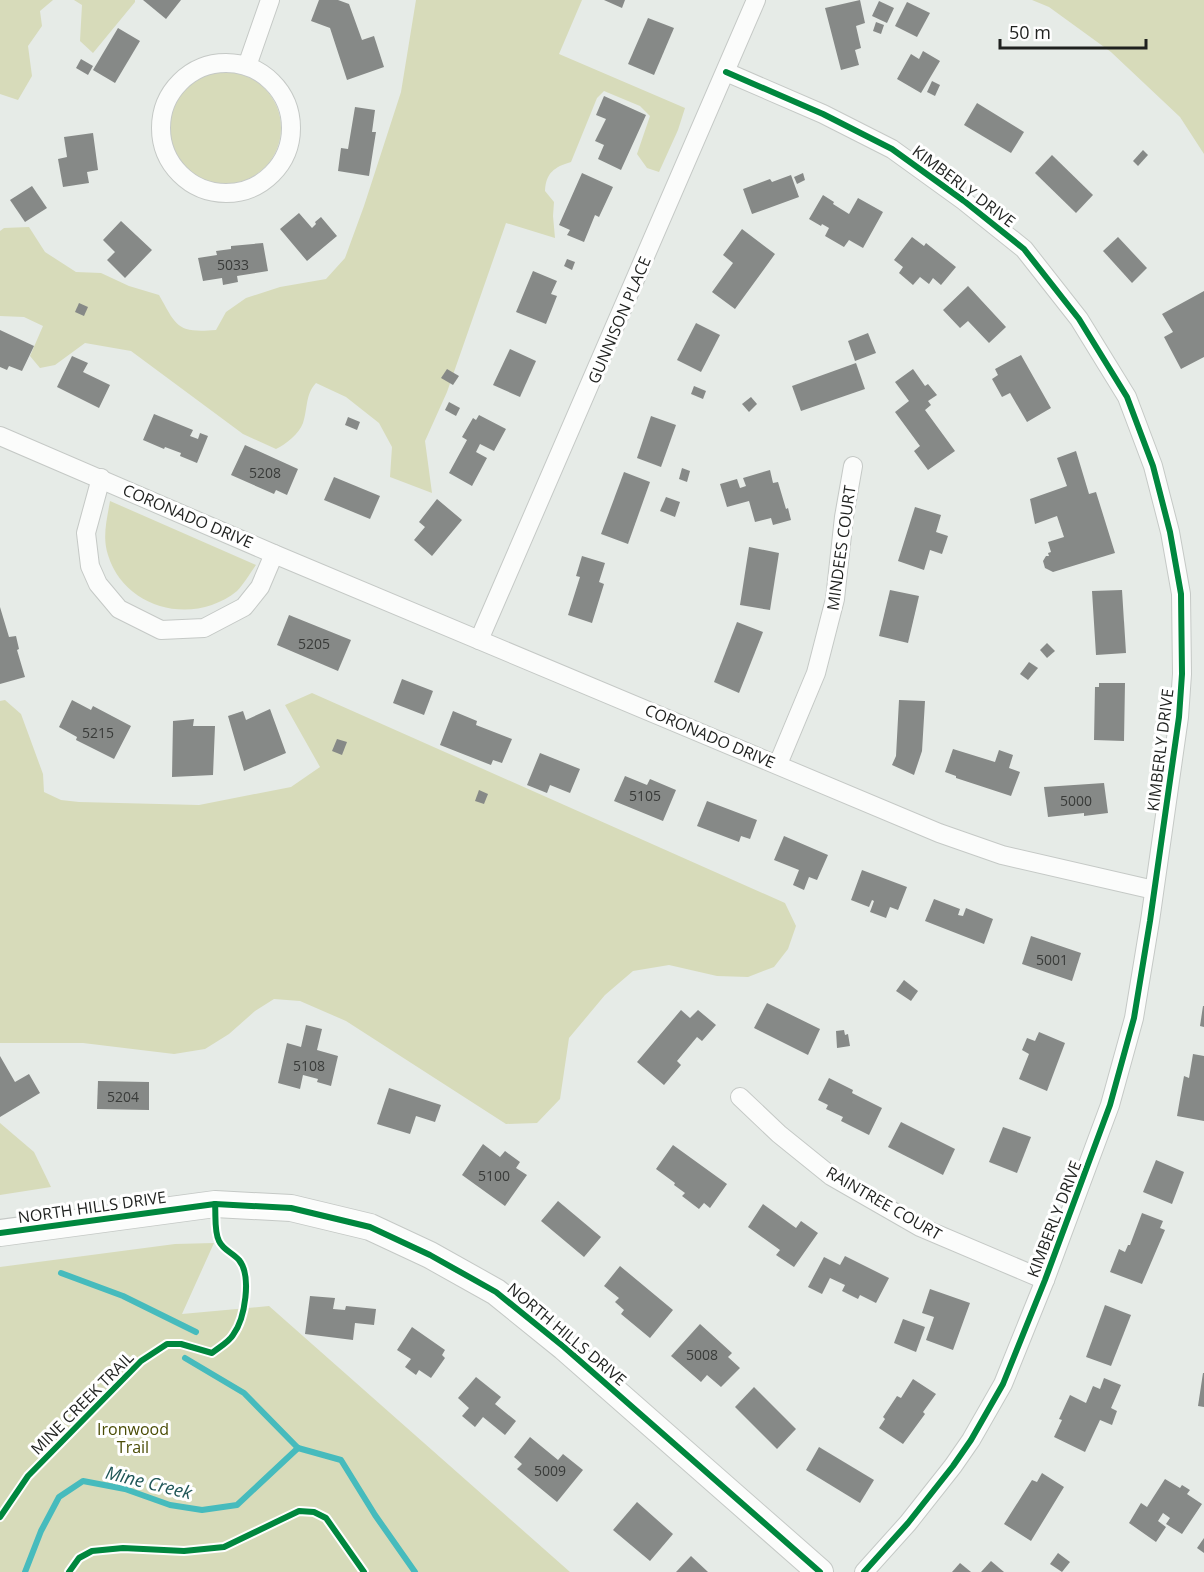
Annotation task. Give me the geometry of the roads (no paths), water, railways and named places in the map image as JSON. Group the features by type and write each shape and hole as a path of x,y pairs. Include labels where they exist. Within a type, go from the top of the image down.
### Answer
{"main road":[{"name":"NORTH HILLS DRIVE","path":"0,1233 215,1204 291,1208 370,1227 430,1255 496,1292 564,1347 820,1572"}],"street":[{"path":"247,66 270,0"},
{"name":"GUNNISON PLACE","path":"480,640 756,0"},
{"path":"214,63 247,66 269,79 282,95 290,117 289,143 278,167 256,185 237,192 217,192 196,186 176,170 165,151 160,131 163,108 172,90 192,72 214,63"},
{"name":"KIMBERLY DRIVE","path":"726,72 823,114 892,149 969,204 1027,254 1079,319 1127,397 1154,466 1170,532 1181,594 1182,674 1179,717 1134,1018 1110,1105 1045,1280 1003,1384 971,1440 908,1522 864,1572"},
{"name":"CORONADO DRIVE","path":"0,436 274,554 939,833 1002,855 1154,891"},
{"name":"MINDEES COURT","path":"778,764 816,673 835,599 844,518 854,466"},
{"name":"CORONADO DRIVE","path":"101,478 86,533 90,566 98,584 119,609 161,630 204,628 244,606 260,587 274,554"},
{"name":"RAINTREE COURT","path":"740,1097 779,1134 831,1176 920,1227 1045,1280"}],"waterway":[{"path":"61,1273 123,1296 196,1332"},
{"path":"185,1358 244,1393 298,1448"},
{"name":"Mine Creek","path":"298,1448 341,1460 375,1515 415,1572"},
{"name":"Mine Creek","path":"25,1572 41,1531 59,1497 83,1481 125,1489 170,1505 202,1510 237,1505 298,1448"}],"park label":[{"name":"Ironwood Trail","path":"133,1438"}]}
